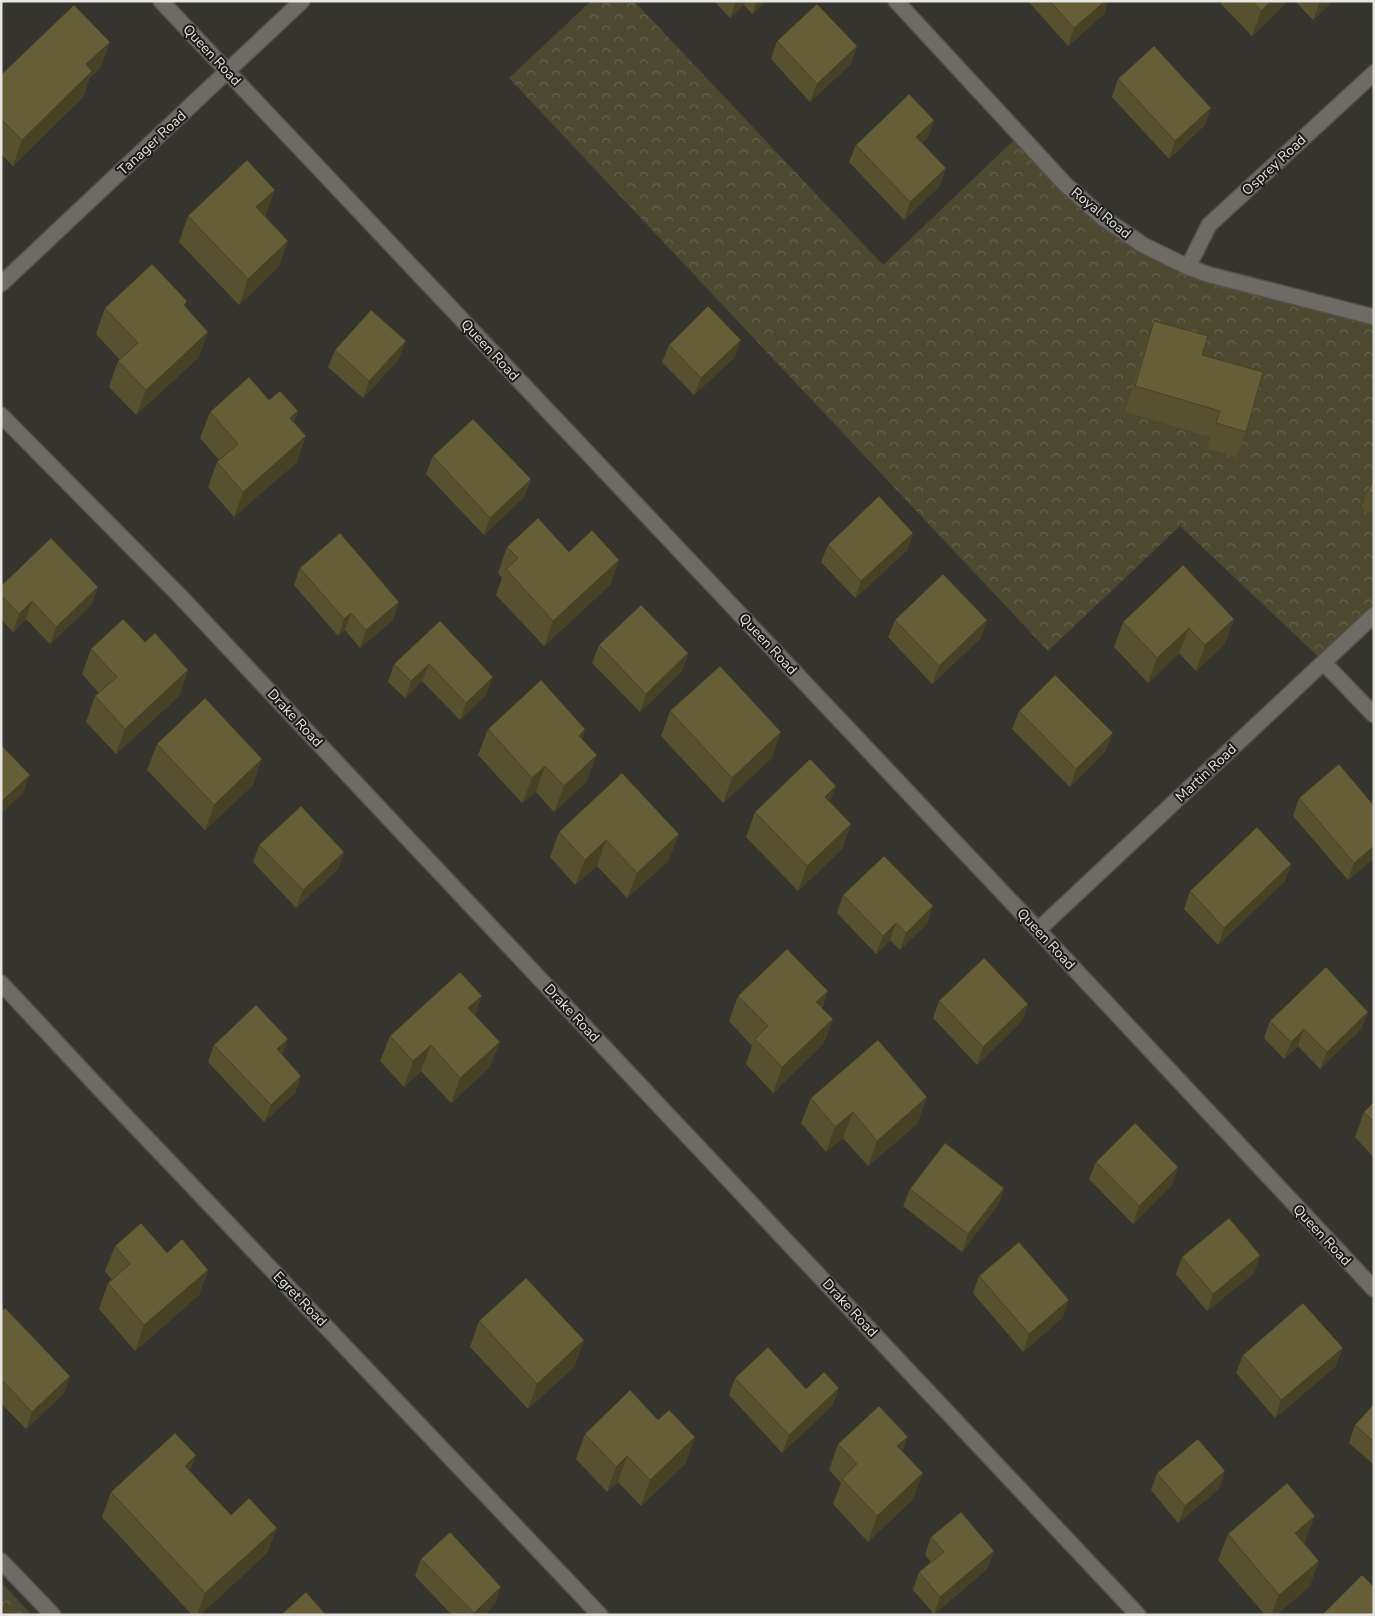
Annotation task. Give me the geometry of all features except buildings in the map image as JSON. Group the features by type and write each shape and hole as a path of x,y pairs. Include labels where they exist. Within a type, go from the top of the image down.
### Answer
{"street":[{"name":"Queen Road","path":"161,1 1038,930 1374,1289"},
{"name":"Tanager Road","path":"1,284 302,1"},
{"name":"Royal Road","path":"896,1 1066,185 1095,211 1142,245 1188,267 1210,275 1374,317"},
{"name":"Osprey Road","path":"1188,267 1210,225 1374,73"},
{"name":"Drake Road","path":"1,415 185,601 1138,1615"},
{"name":"Martin Road","path":"1038,930 1374,615"},
{"path":"1324,663 1374,715"},
{"name":"Egret Road","path":"1,983 600,1615"},
{"path":"1,1561 52,1615"}],"green space":[{"path":"591,1 634,1 883,265 1015,139 1111,230 1183,259 1374,310 1374,620 1328,666 1180,526 1048,651 509,78"},
{"path":"1,1582 32,1615 1,1615"}]}
